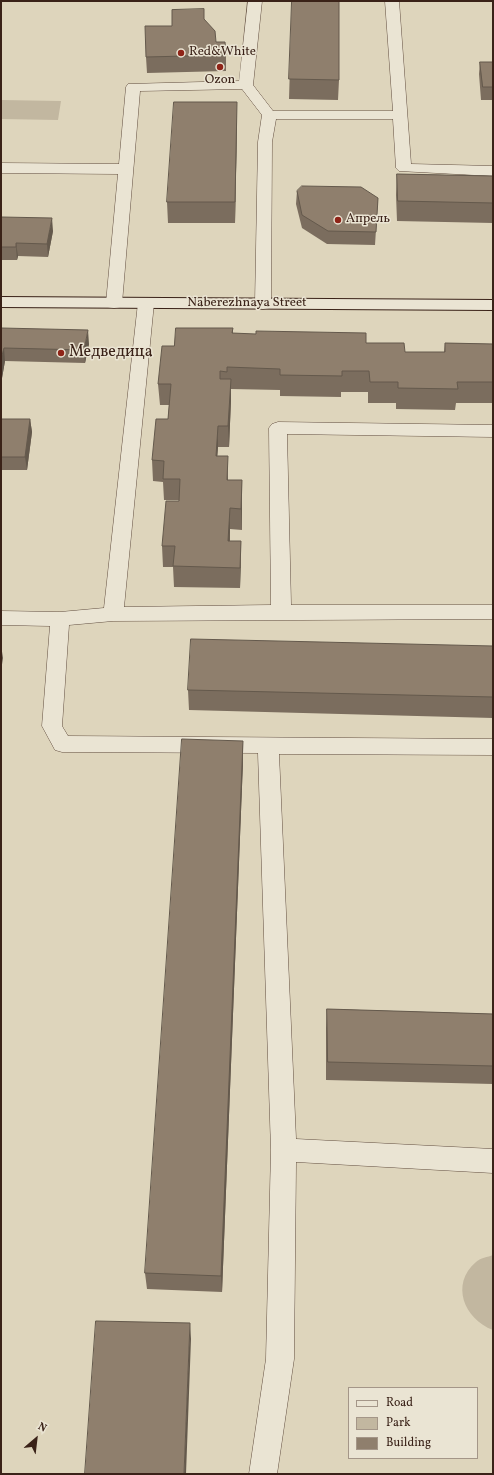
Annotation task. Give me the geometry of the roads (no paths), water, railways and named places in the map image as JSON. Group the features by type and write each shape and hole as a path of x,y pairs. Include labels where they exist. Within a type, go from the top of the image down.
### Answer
{"street":[{"name":"Naberezhnaya Street","path":"1,302 493,305"}],"lane":[{"path":"255,1 246,85 269,115 265,142 263,304"},
{"path":"392,1 404,168 493,171"},
{"path":"114,303 133,87 246,85"},
{"path":"269,115 400,115"},
{"path":"1,168 125,169"},
{"path":"113,614 146,303"},
{"path":"281,612 278,428 493,431"},
{"path":"1,618 60,619 113,614 493,612"},
{"path":"60,619 52,726 62,744 493,747"},
{"path":"263,1474 280,1359 284,1150 268,745"},
{"path":"284,1150 493,1161"}],"place":[{"name":"Red&White","path":"181,53"},
{"name":"Ozon","path":"220,67"},
{"name":"Апрель","path":"338,220"},
{"name":"Медведица","path":"61,353"}]}
